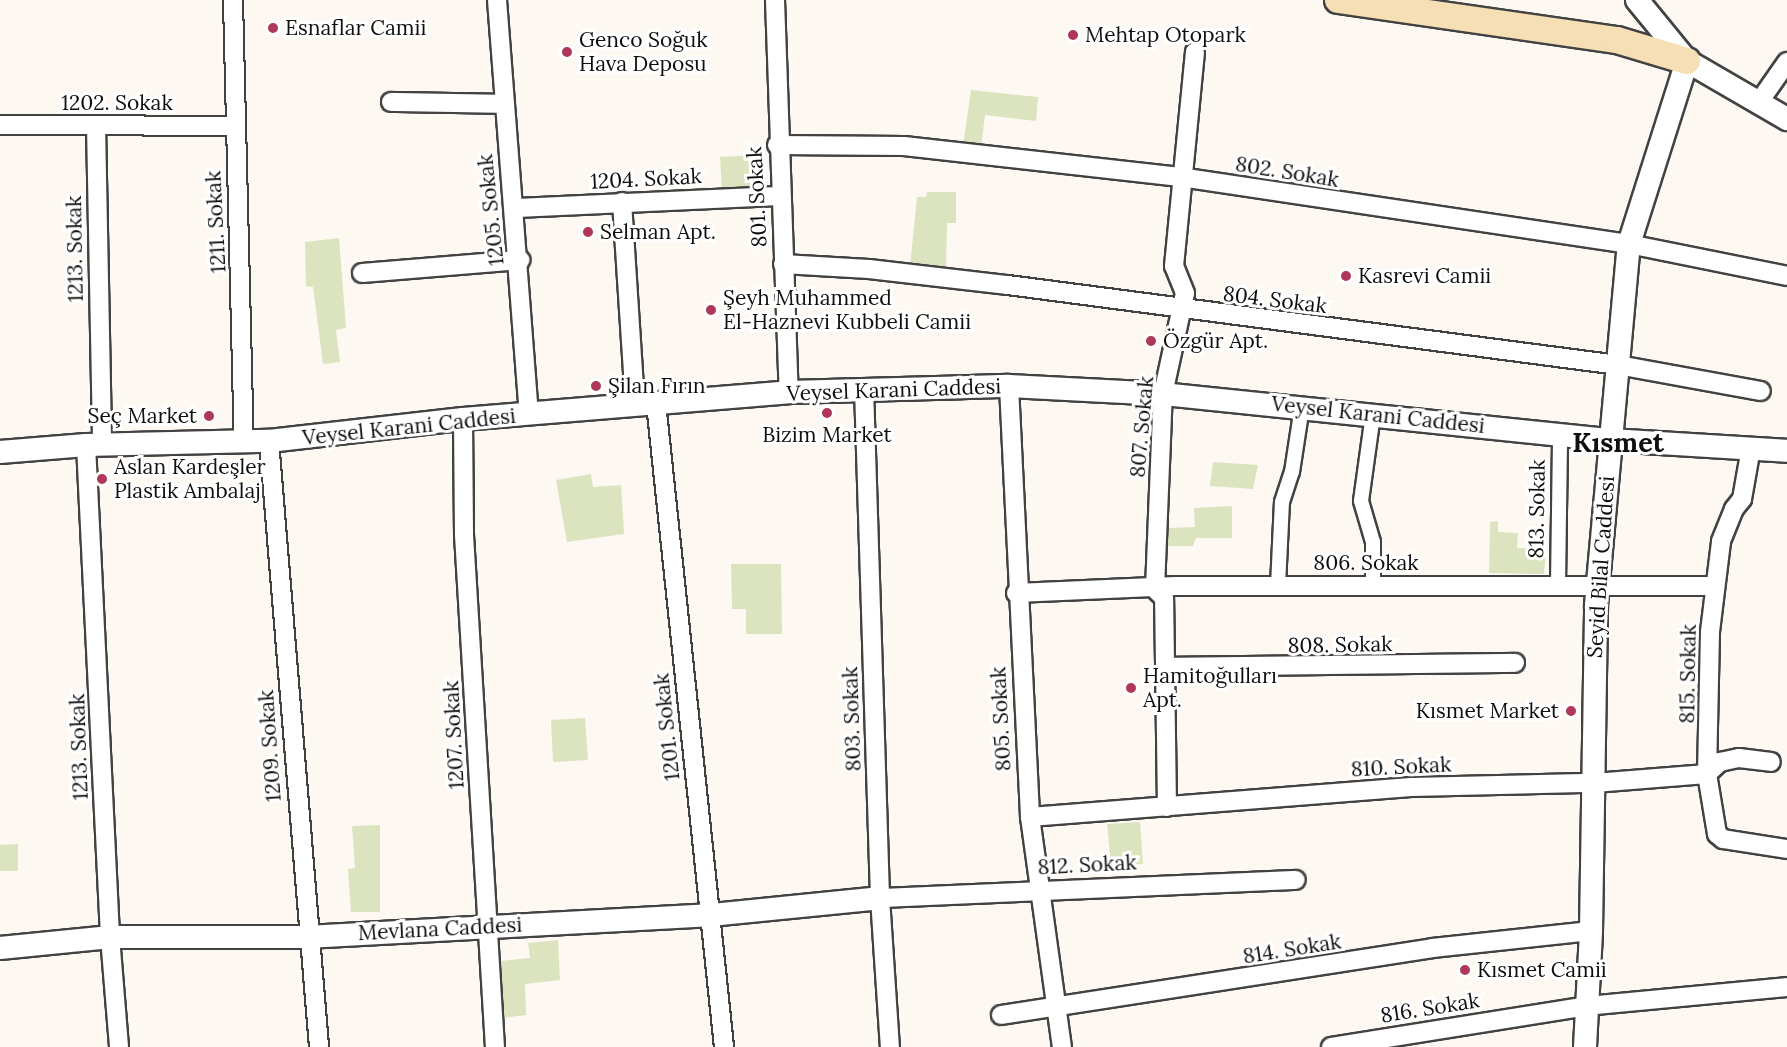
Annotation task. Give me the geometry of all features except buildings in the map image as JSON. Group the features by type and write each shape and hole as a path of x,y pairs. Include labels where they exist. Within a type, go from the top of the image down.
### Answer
{"main road":[{"path":"1338,0 1617,39 1687,61"}],"street":[{"name":"1211. Sokak","path":"233,0 233,126 244,441"},
{"name":"1205. Sokak","path":"497,0 502,104 520,260 529,415"},
{"name":"801. Sokak","path":"775,0 777,145 789,392"},
{"path":"1637,0 1687,61 1787,119"},
{"name":"807. Sokak","path":"1167,807 1164,598 1155,589 1163,394 1183,311 1185,293 1174,266 1180,177 1195,52"},
{"name":"Seyid Bilal Caddesi","path":"1585,1047 1591,931 1598,584 1609,440 1629,244 1687,61"},
{"path":"1759,102 1787,62"},
{"path":"391,102 502,104"},
{"name":"1202. Sokak","path":"0,125 233,126"},
{"name":"1213. Sokak","path":"96,125 94,445 110,938 119,1047"},
{"name":"802. Sokak","path":"777,145 904,146 1180,177 1629,244 1787,276"},
{"name":"1204. Sokak","path":"515,208 780,196"},
{"name":"1201. Sokak","path":"622,202 711,915 724,1047"},
{"path":"362,273 520,260"},
{"name":"804. Sokak","path":"783,264 893,271 1183,311 1618,365 1761,391"},
{"name":"Veysel Karani Caddesi","path":"0,452 94,445 269,441 463,419 789,392 864,388 1009,386 1163,394 1609,440 1787,451"},
{"name":"805. Sokak","path":"1009,386 1016,593 1030,817 1043,890 1062,1047"},
{"name":"803. Sokak","path":"864,388 880,898 890,1047"},
{"path":"1278,586 1282,502 1292,472 1302,407"},
{"path":"1373,415 1361,501 1373,543 1373,586"},
{"name":"1207. Sokak","path":"463,419 464,535 495,1047"},
{"name":"813. Sokak","path":"1557,584 1560,435"},
{"name":"1209. Sokak","path":"269,441 308,937 319,1047"},
{"name":"815. Sokak","path":"1750,448 1742,499 1734,509 1721,542 1710,632 1707,774 1717,834 1723,839 1787,849"},
{"name":"806. Sokak","path":"1016,593 1155,589 1176,586 1557,584 1716,586"},
{"name":"808. Sokak","path":"1166,667 1515,663"},
{"name":"810. Sokak","path":"1030,817 1411,787 1593,783 1707,774 1720,762 1739,758 1771,762"},
{"name":"812. Sokak","path":"880,898 1296,880"},
{"name":"Mevlana Caddesi","path":"0,948 110,938 308,937 711,915 880,898"},
{"name":"814. Sokak","path":"1001,1015 1058,1008 1432,948 1591,931"},
{"name":"816. Sokak","path":"1331,1047 1586,1006 1787,987"}],"green space":[{"path":"971,90 1038,97 1036,121 985,115 981,147 963,146"},
{"path":"760,155 762,190 722,191 720,157"},
{"path":"927,192 956,192 956,223 947,223 946,269 910,267 917,197 926,197"},
{"path":"339,238 346,328 336,330 340,362 323,364 313,287 306,286 305,242"},
{"path":"1213,462 1258,465 1253,489 1210,486"},
{"path":"591,474 593,487 621,485 624,534 567,542 556,480"},
{"path":"1232,506 1232,538 1196,538 1193,546 1167,546 1167,528 1195,527 1194,508"},
{"path":"1498,521 1498,532 1518,533 1517,548 1546,549 1544,574 1489,573 1490,522"},
{"path":"731,564 781,564 782,634 746,634 746,609 732,609"},
{"path":"585,718 588,760 553,762 551,720"},
{"path":"1140,822 1143,864 1111,866 1107,824"},
{"path":"380,825 380,912 351,912 348,869 355,868 352,826"},
{"path":"18,844 18,871 0,871 0,845"},
{"path":"558,940 560,980 525,984 526,1015 503,1018 501,961 530,958 528,943"}],"place":[{"name":"Esnaflar Camii","path":"273,28"},
{"name":"Mehtap Otopark","path":"1073,35"},
{"name":"Genco Soğuk Hava Deposu","path":"567,52"},
{"name":"Selman Apt.","path":"588,232"},
{"name":"Kasrevi Camii","path":"1346,276"},
{"name":"Şeyh Muhammed El-Haznevi Kubbeli Camii","path":"711,310"},
{"name":"Özgür Apt.","path":"1151,341"},
{"name":"Şilan Fırın","path":"596,386"},
{"name":"Bizim Market","path":"827,413"},
{"name":"Seç Market","path":"209,416"},
{"name":"Aslan Kardeşler Plastik Ambalaj","path":"102,479"},
{"name":"Hamitoğulları Apt.","path":"1131,688"},
{"name":"Kısmet Market","path":"1571,711"},
{"name":"Kısmet Camii","path":"1465,970"}],"district":[{"name":"Kısmet","path":"1618,443"}]}
